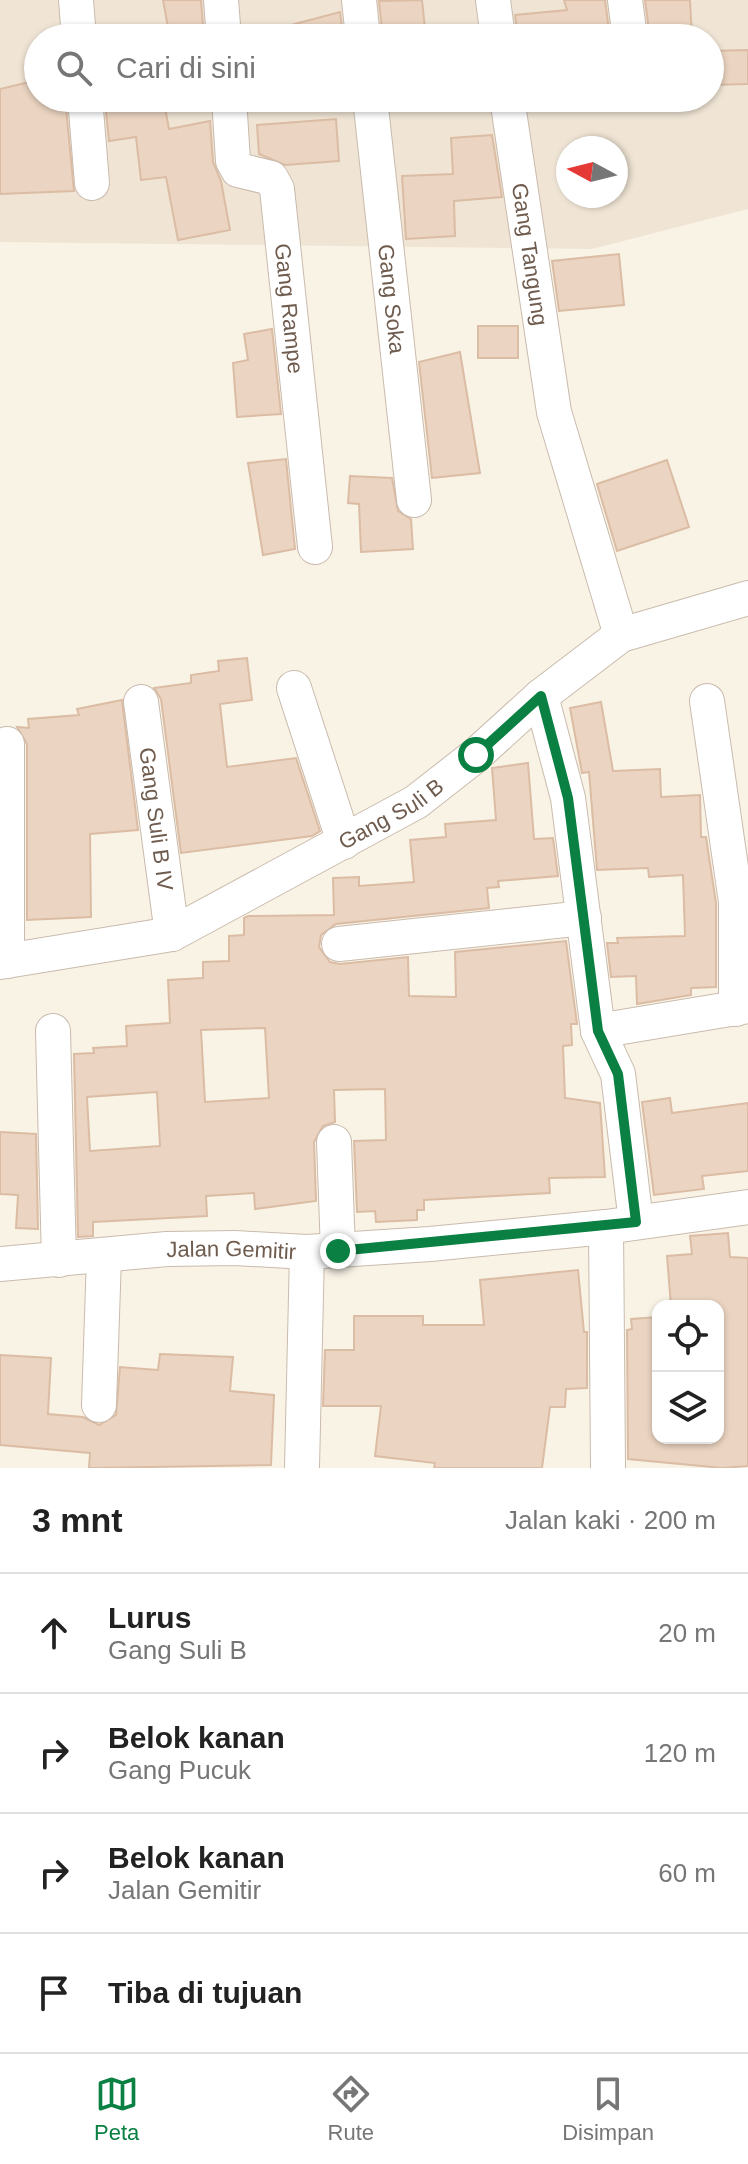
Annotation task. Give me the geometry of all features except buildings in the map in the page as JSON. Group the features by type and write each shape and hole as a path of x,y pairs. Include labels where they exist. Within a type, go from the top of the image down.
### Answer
{"street":[{"path":"76,0 78,24"},
{"path":"221,0 223,24"},
{"path":"359,0 362,24"},
{"path":"493,0 496,24"},
{"path":"625,0 628,24"},
{"path":"86,112 92,183"},
{"name":"Gang Rampe","path":"230,112 233,161 238,170 271,178 277,189 315,547"},
{"name":"Gang Soka","path":"372,112 414,500"},
{"name":"Gang Tangung","path":"509,112 554,412 621,635"},
{"name":"Gang Suli B","path":"3,962 172,934 416,802 476,755 541,696 621,635 748,598"},
{"path":"294,688 344,842"},
{"path":"541,696 568,798 598,1031 618,1074 621,1225 608,1468"},
{"path":"598,1031 742,1008 736,902 707,701"},
{"name":"Gang Suli B IV","path":"141,702 172,934"},
{"path":"3,962 7,744"},
{"path":"339,944 584,918"},
{"path":"53,1031 59,1260"},
{"path":"302,1468 334,1142"},
{"name":"Jalan Gemitir","path":"0,1264 180,1249 322,1252 621,1225 748,1207"},
{"path":"99,1405 104,1257"}],"shaded area":[{"path":"0,0 748,0 748,209 592,249 0,242"}],"route":[{"path":"338,1251 636,1222 618,1074 598,1031 568,798 541,696 476,755"}]}
